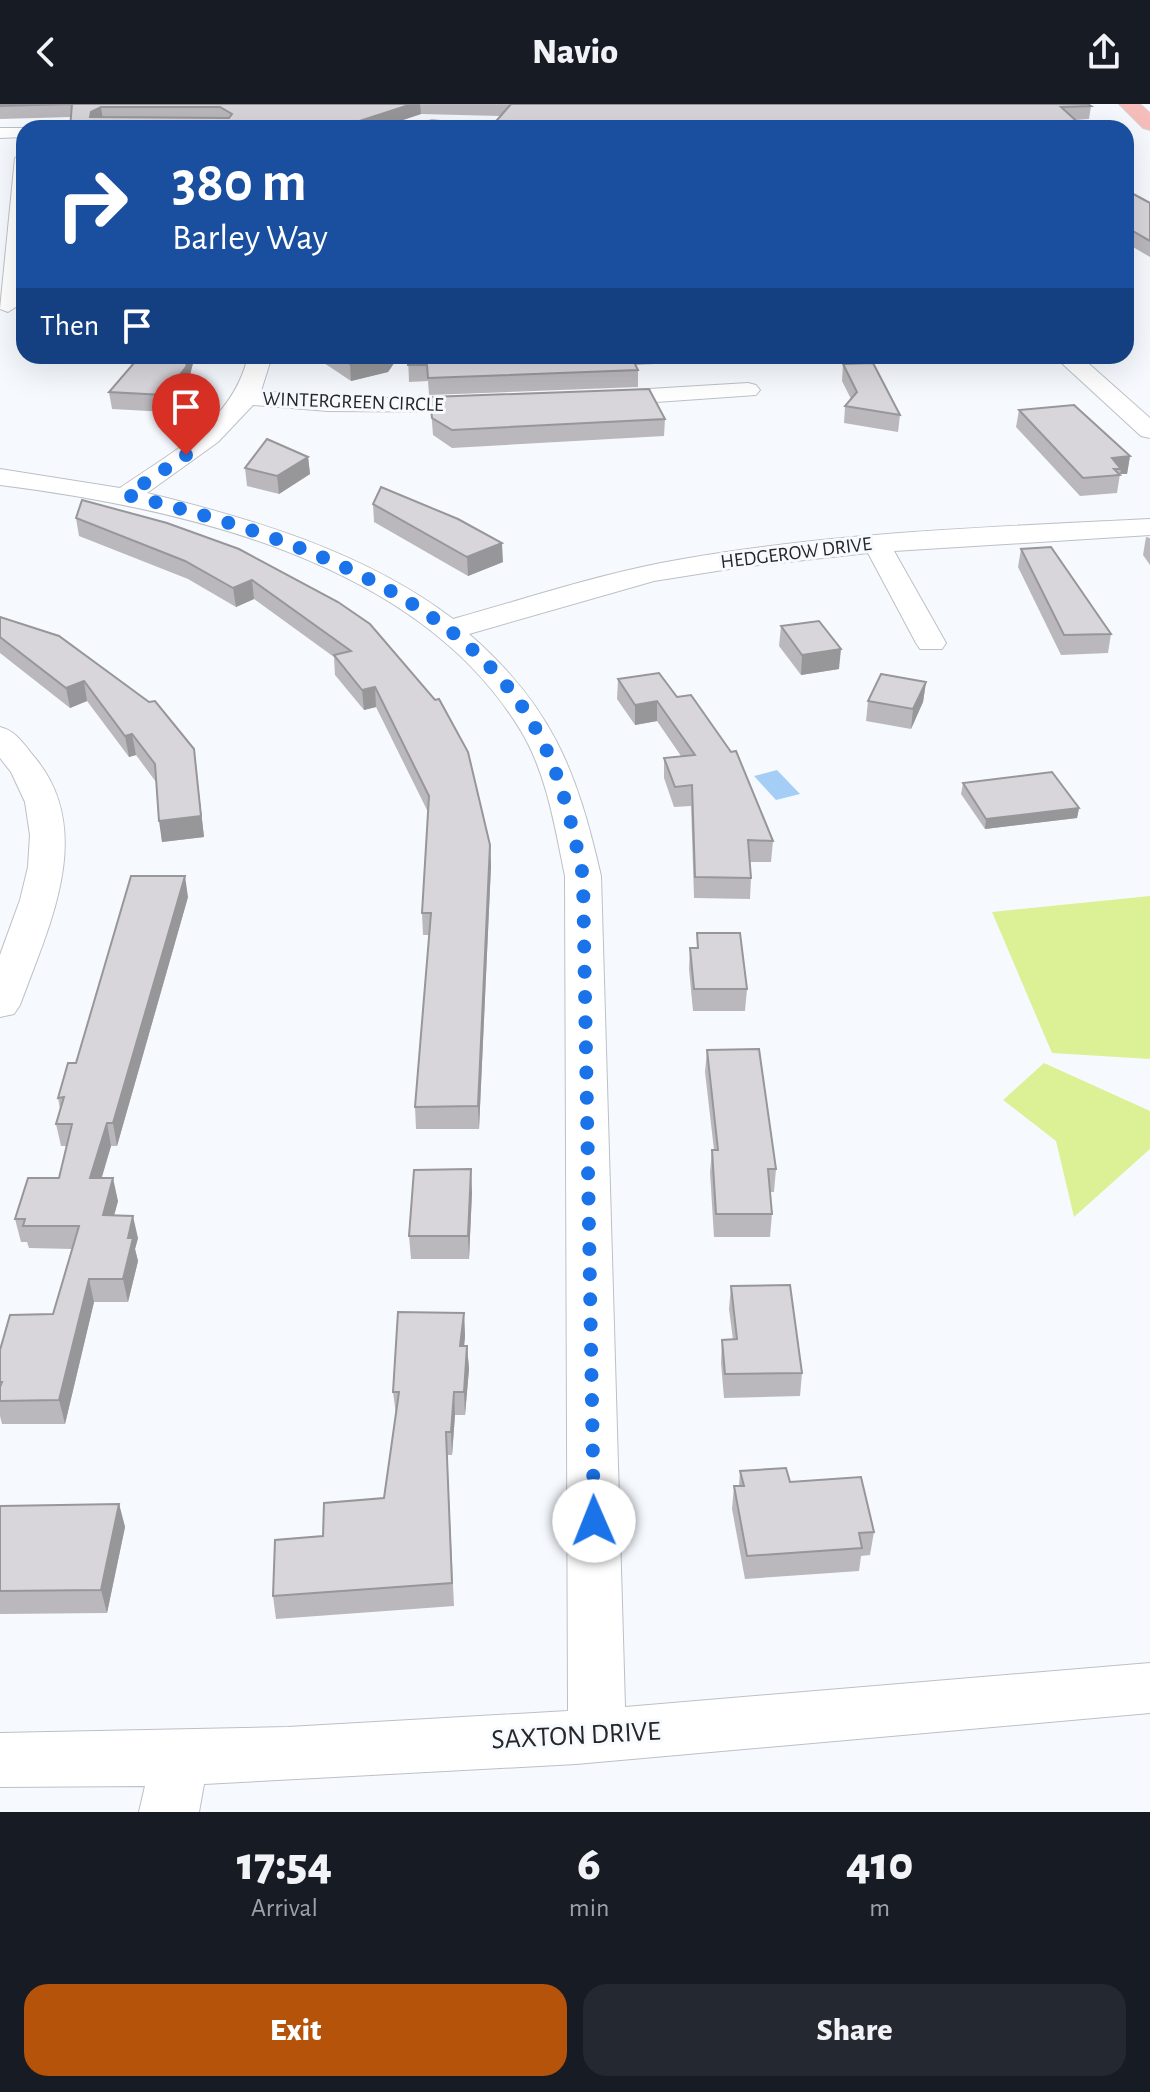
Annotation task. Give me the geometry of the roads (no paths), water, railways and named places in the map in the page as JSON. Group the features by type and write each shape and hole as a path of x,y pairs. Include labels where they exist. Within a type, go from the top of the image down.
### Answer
{"main road":[{"path":"1129,104 1150,124"}],"street":[{"path":"11,304 9,207 16,184"},
{"path":"127,495 186,455 224,422 245,397 259,364"},
{"path":"1075,364 1150,431"},
{"path":"581,400 748,390"},
{"name":"WINTERGREEN CIRCLE","path":"245,397 400,406 505,404"},
{"path":"0,477 127,495 261,533 321,558 381,588 449,630 499,678 537,730 566,797 583,876 597,1734"},
{"name":"HEDGEROW DRIVE","path":"449,630 599,587 681,568 876,543 1150,527"},
{"path":"876,543 931,643"},
{"path":"0,737 41,789 50,854 40,893 0,1005"},
{"name":"SAXTON DRIVE","path":"0,1760 174,1786 597,1734 659,1732 1150,1688"}],"water":[{"path":"777,770 800,794 776,800 754,776"}]}
